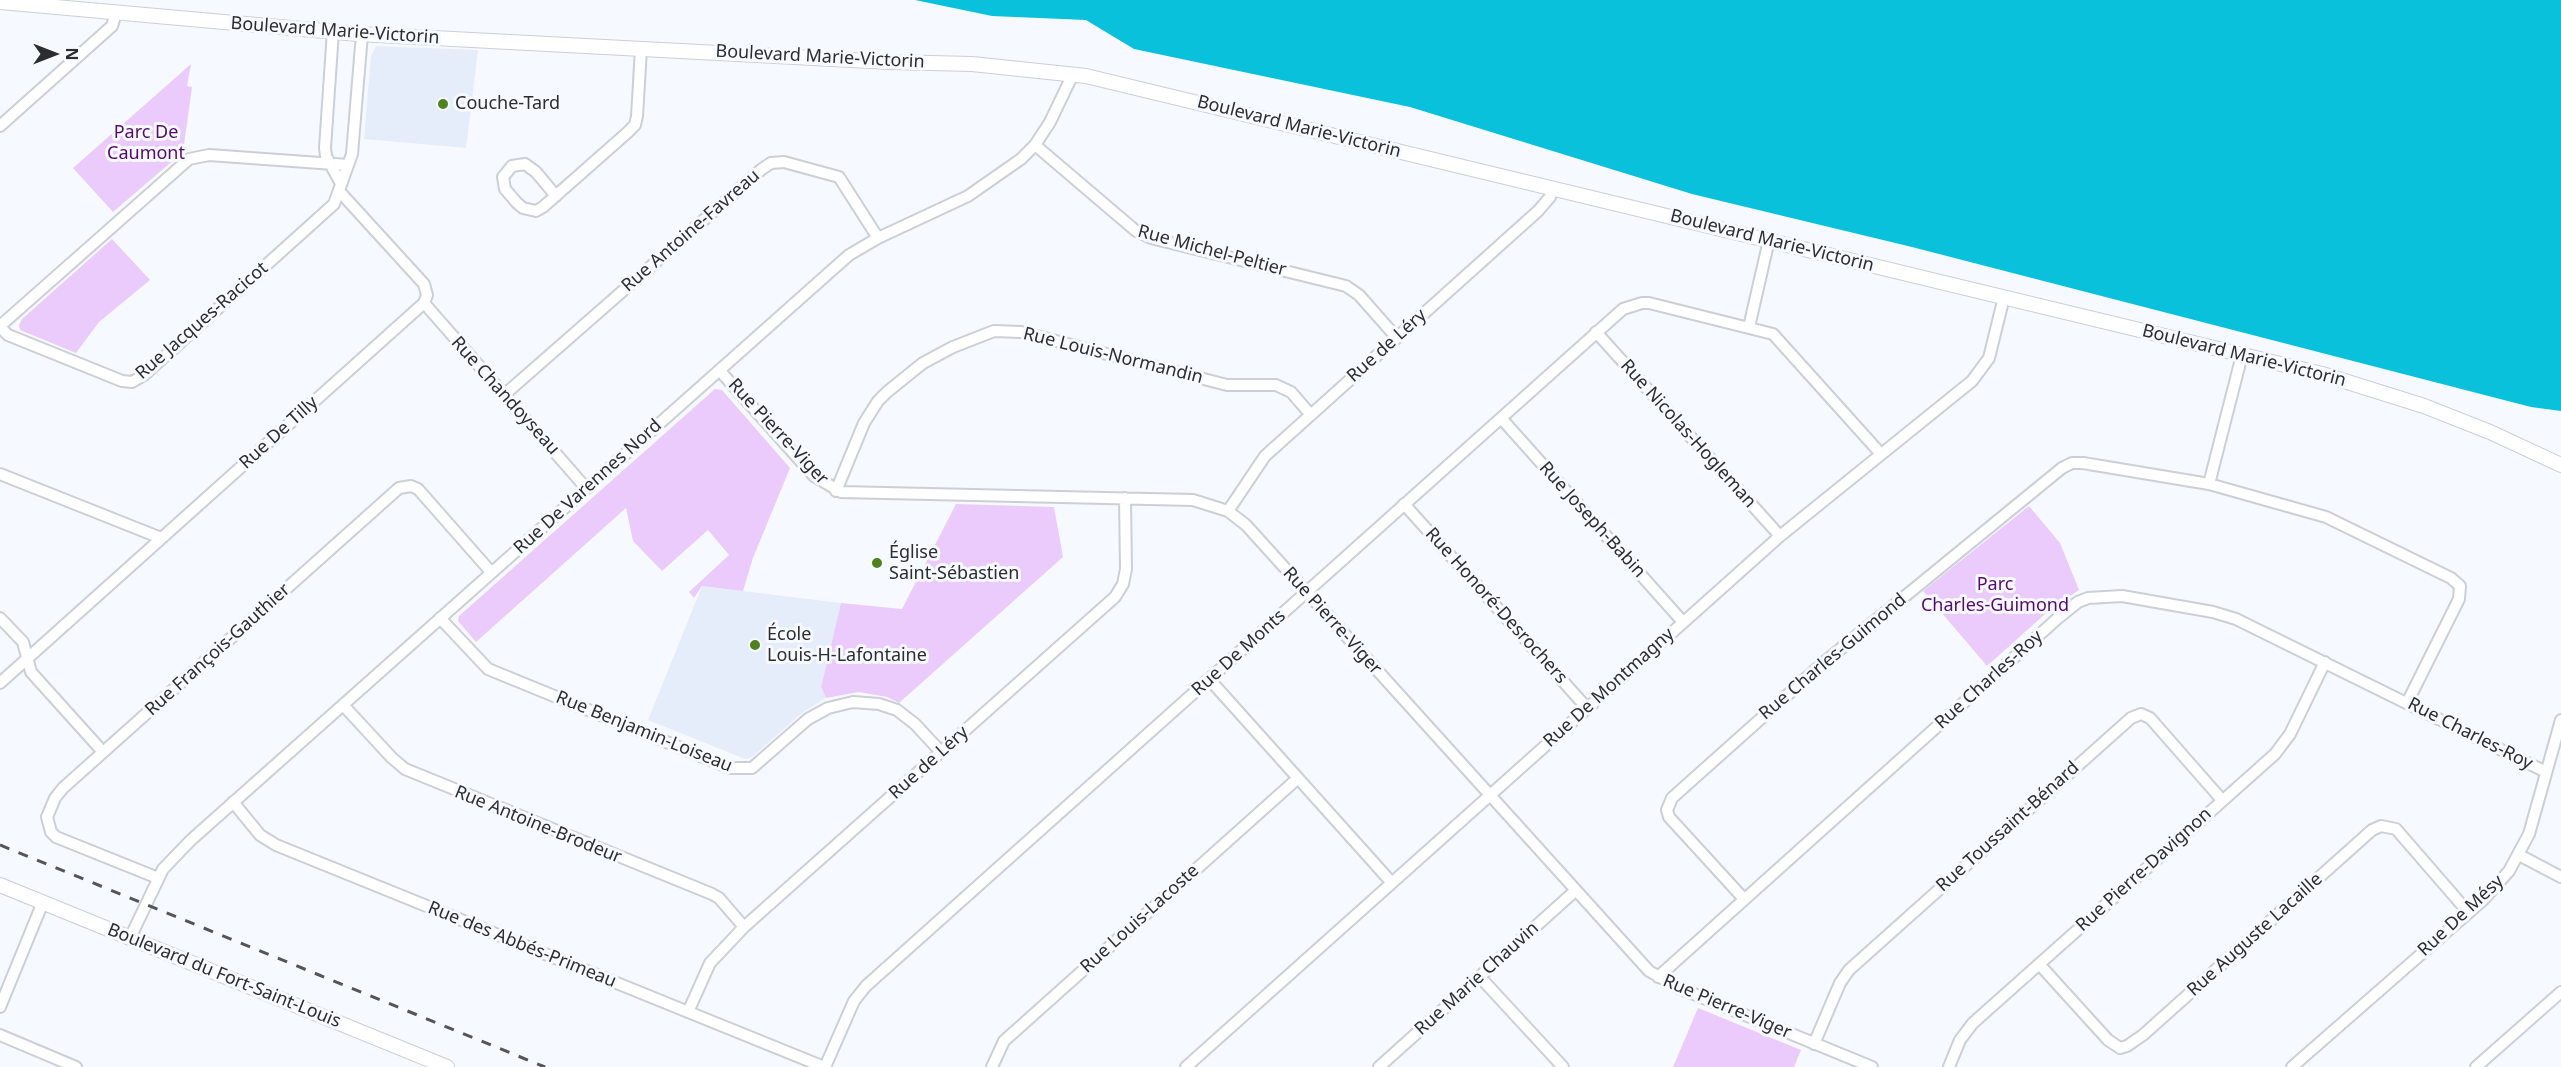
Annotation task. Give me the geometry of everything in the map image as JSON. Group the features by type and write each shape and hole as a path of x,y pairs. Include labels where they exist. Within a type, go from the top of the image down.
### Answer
{"street":[{"name":"Boulevard Marie-Victorin","path":"0,2 362,34 972,64 1073,74 2322,374 2424,406 2490,432 2561,465"},
{"path":"0,126 112,26 117,13"},
{"path":"333,31 325,148 330,164 340,187 424,284 426,295 424,303"},
{"name":"Rue Jacques-Racicot","path":"0,327 8,335 123,381 138,379 334,204 352,154 362,34"},
{"path":"556,196 536,172 525,164 512,166 503,177 505,189 523,208 536,211 556,196 635,125 641,49"},
{"name":"Rue De Varennes Nord","path":"130,938 158,878 182,849 233,802 849,255 878,238 980,190 1021,159 1035,145 1060,105 1073,74"},
{"name":"Rue Michel-Peltier","path":"1035,145 1136,231 1151,238 1346,286 1359,295 1397,338"},
{"path":"0,327 189,159 209,154 348,165"},
{"name":"Rue Antoine-Favreau","path":"504,395 762,169 771,164 783,162 839,177 878,238"},
{"name":"Rue de Léry","path":"1228,511 1259,463 1538,211 1550,197 1552,188"},
{"path":"1749,327 1769,240"},
{"name":"Rue De Montmagny","path":"1186,1067 1780,536 1978,374 1989,357 2004,297"},
{"name":"Rue Chandoyseau","path":"424,303 586,488"},
{"name":"Rue De Tilly","path":"27,658 424,303"},
{"name":"Rue De Monts","path":"824,1067 854,1000 866,986 1623,309 1642,303 1766,331 1779,338 1881,454"},
{"name":"Rue Louis-Normandin","path":"836,491 864,423 878,400 923,363 953,347 994,331 1021,332 1227,384 1276,385 1291,392 1311,415"},
{"name":"Rue Nicolas-Hogleman","path":"1596,332 1780,536"},
{"path":"2209,484 2242,355"},
{"name":"Rue Pierre-Viger","path":"720,371 814,476 836,491 853,494 1193,500 1228,511 1246,525 1641,963 1658,977 1872,1067"},
{"name":"Rue Joseph-Babin","path":"1501,418 1683,622"},
{"name":"Rue Charles-Guimond","path":"1744,899 1674,823 1667,810 1672,798 1822,664 2067,465 2083,463 2209,484 2332,519 2456,582 2460,593 2456,605 2407,703"},
{"path":"0,474 161,538"},
{"name":"Rue François-Gauthier","path":"158,878 56,837 48,825 47,817 55,798 63,788 399,488 411,486 418,489 491,573"},
{"name":"Rue de Léry","path":"688,1012 710,963 744,927 1120,591 1126,569 1125,498"},
{"name":"Rue Honoré-Desrochers","path":"1404,504 1587,708"},
{"name":"Rue Charles-Roy","path":"1658,977 2058,618 2078,602 2088,598 2122,596 2225,615 2546,772"},
{"path":"0,618 23,642 31,672 104,752"},
{"name":"Rue Benjamin-Loiseau","path":"440,618 482,664 497,674 730,768 752,768 813,716 835,706 853,702 879,704 897,710 915,724 940,752"},
{"path":"0,683 27,658"},
{"name":"Rue Pierre-Davignon","path":"1949,1067 1960,1040 1973,1023 2282,745 2325,662"},
{"path":"1209,680 1392,883"},
{"name":"Rue Antoine-Brodeur","path":"343,705 405,769 712,894 727,906 744,927"},
{"name":"Rue Toussaint-Bénard","path":"1814,1044 1840,983 1849,970 2131,718 2141,714 2150,718 2222,800"},
{"name":"Rue De Mésy","path":"2292,1067 2497,885 2519,855 2529,834 2561,720"},
{"name":"Rue Louis-Lacoste","path":"992,1067 1004,1041 1297,778"},
{"name":"Rue des Abbés-Primeau","path":"233,802 260,835 276,845 824,1067"},
{"name":"Rue Auguste Lacaille","path":"2039,964 2108,1040 2120,1047 2127,1046 2143,1035 2372,830 2380,826 2396,829 2468,912"},
{"path":"2519,855 2561,877"},
{"name":"Boulevard du Fort-Saint-Louis","path":"0,885 447,1067"},
{"name":"Rue Marie Chauvin","path":"1379,1067 1575,891"},
{"path":"0,1007 43,902"},
{"path":"1480,977 1563,1067"},
{"path":"2476,1067 2561,992"},
{"path":"0,1035 76,1067"}],"shaded area":[{"path":"376,46 478,50 466,148 364,139 371,56"},
{"name":"École Louis-H-Lafontaine","path":"702,586 841,603 821,687 826,698 802,713 751,758 745,759 648,720"}],"green space":[{"name":"Parc De Caumont","path":"191,64 187,86 192,87 183,152 113,212 73,168"},
{"path":"112,239 150,280 99,322 76,353 20,330 19,325 22,319"},
{"path":"715,389 722,390 790,468 753,558 743,591 702,586 694,598 689,592 729,555 708,530 662,571 633,541 626,508 476,642 458,621 459,616"},
{"path":"956,504 1054,507 1063,557 899,703 887,697 859,692 826,698 821,687 841,603 902,609"},
{"name":"Parc Charles-Guimond","path":"2029,506 2060,543 2079,590 2053,607 1987,666 1923,591"},
{"path":"1698,1008 1801,1050 1794,1067 1673,1067"}],"water":[{"path":"915,0 2561,0 2561,411 2531,407 1912,247 1692,194 1410,107 1134,49 1086,20 992,16"}],"railway":[{"path":"0,845 545,1067"}],"place":[{"name":"Couche-Tard","path":"443,104"},
{"name":"Église Saint-Sébastien","path":"877,563"},
{"name":"École Louis-H-Lafontaine","path":"755,645"}]}
